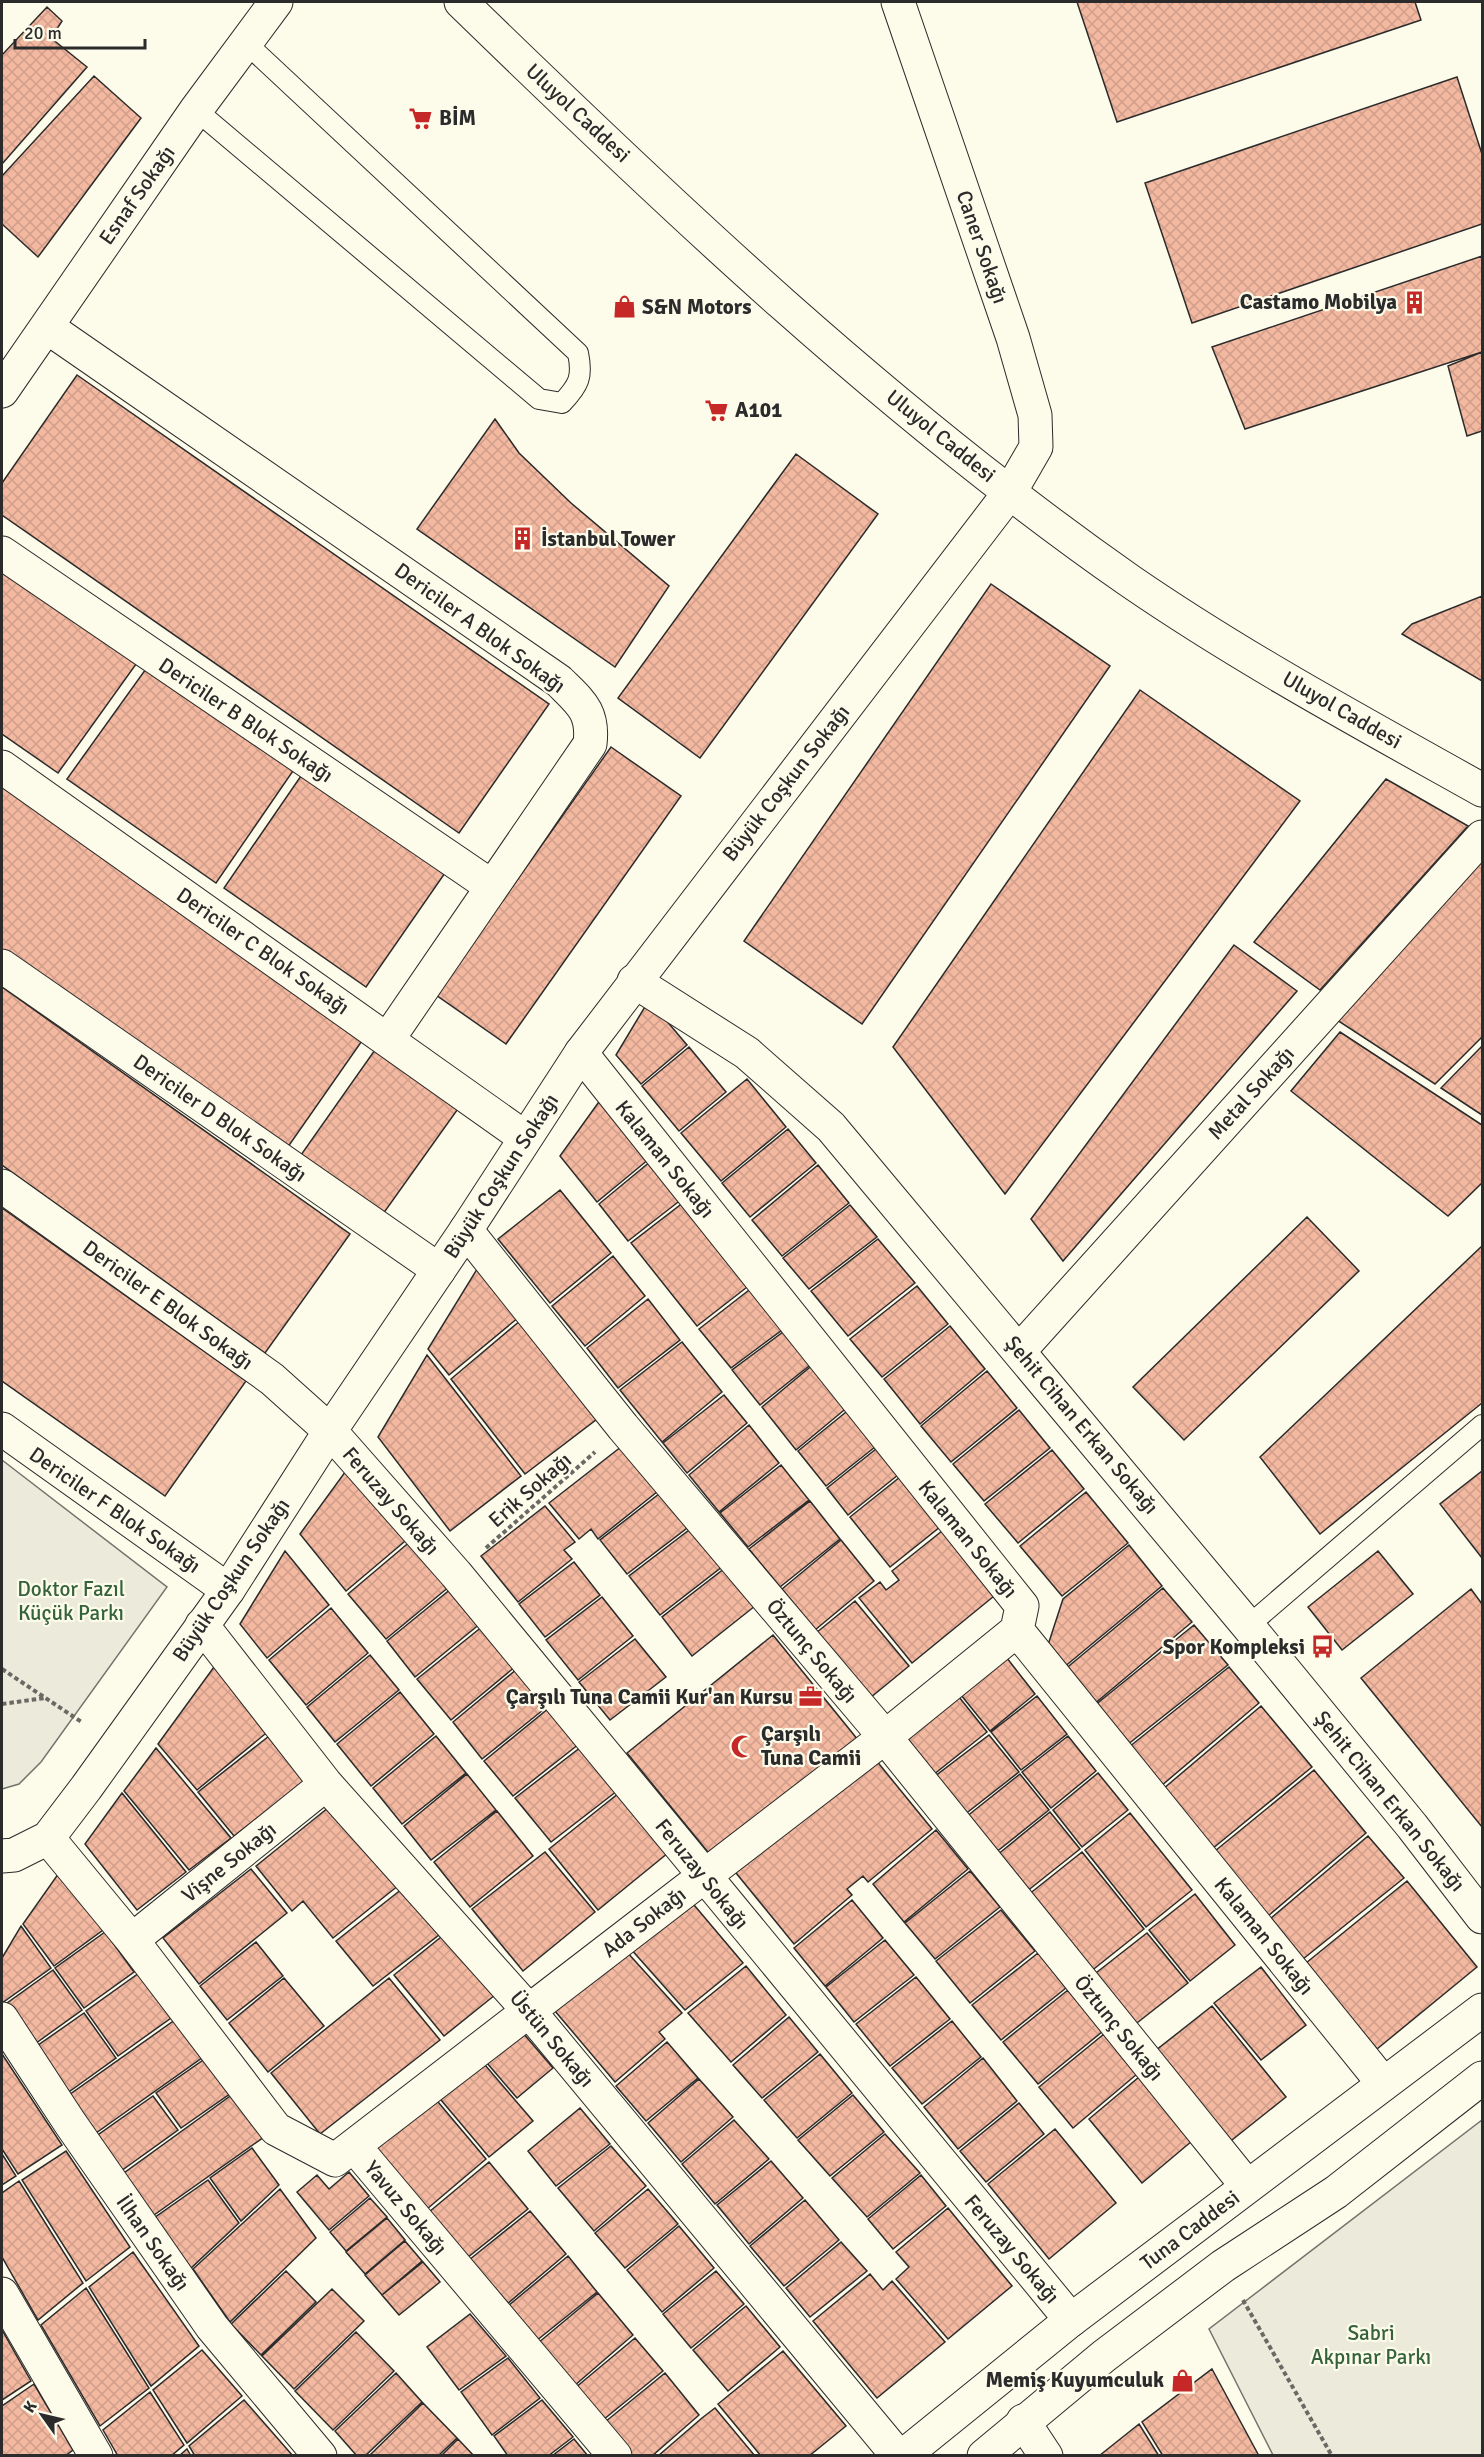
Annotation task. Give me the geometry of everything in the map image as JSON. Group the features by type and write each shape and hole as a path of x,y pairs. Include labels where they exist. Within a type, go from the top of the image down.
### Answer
{"street":[{"name":"Esnaf Sokağı","path":"2,391 196,110 276,2"},
{"name":"Uluyol Caddesi","path":"461,2 638,169 838,351 1010,492 1152,594 1248,655 1482,790"},
{"name":"Caner Sokağı","path":"898,2 1012,338 1035,415 1036,447 1010,492"},
{"name":"Dericiler A Blok Sokağı","path":"47,327 559,681 586,708 592,726 590,744 388,1039"},
{"name":"Büyük Coşkun Sokağı","path":"2,1856 14,1855 48,1838 228,1590 330,1431 466,1230 581,1053 1010,492"},
{"name":"Dericiler B Blok Sokağı","path":"2,553 491,886"},
{"name":"Dericiler C Blok Sokağı","path":"2,767 525,1137"},
{"name":"Metal Sokağı","path":"1020,1350 1482,837"},
{"name":"Dericiler D Blok Sokağı","path":"2,966 439,1270"},
{"name":"Şehit Cihan Erkan Sokağı","path":"634,981 747,1053 831,1127 1020,1350 1248,1626 1412,1826 1482,1917"},
{"name":"Kalaman Sokağı","path":"581,1053 1022,1606 1017,1630 1383,2083"},
{"name":"Dericiler E Blok Sokağı","path":"2,1186 272,1378 330,1431"},
{"name":"Öztunç Sokağı","path":"466,1230 623,1427 885,1737 1247,2186"},
{"name":"Dericiler F Blok Sokağı","path":"2,1429 228,1590"},
{"name":"Feruzay Sokağı","path":"330,1431 456,1575 1071,2320"},
{"name":"Üstün Sokağı","path":"202,1625 326,1784 529,2011 898,2456"},
{"name":"Ada Sokağı","path":"354,2146 885,1737 1017,1630"},
{"name":"Vişne Sokağı","path":"132,1940 326,1784"},
{"name":"Yavuz Sokağı","path":"48,1838 132,1940 276,2129 335,2160 354,2146 615,2456"},
{"name":"Tuna Caddesi","path":"903,2456 1071,2320 1482,2010"},
{"name":"İlhan Sokağı","path":"2,2019 70,2123 212,2326 320,2456"},
{"path":"984,2456 1023,2421 1223,2266 1336,2192 1482,2078"},
{"path":"2,2294 96,2456"},
{"path":"1023,2421 1046,2456"}],"lane":[{"path":"196,110 539,399 561,403 576,388 581,370 578,353 246,43"},
{"path":"1248,1626 1482,1425"}],"path":[{"name":"Erik Sokağı","path":"456,1575 623,1427"},
{"path":"2,1669 116,1745"},
{"path":"2,1704 45,1698"},
{"path":"1223,2266 1332,2456"}],"green space":[{"name":"Doktor Fazıl Küçük Parkı","path":"2,1460 167,1587 41,1762 19,1784 2,1789"},
{"name":"Sabri Akpınar Parkı","path":"1482,2120 1482,2455 1273,2455 1209,2329"}],"building":[{"path":"1077,2 1415,2 1421,20 1117,122"},
{"path":"47,7 62,21 51,38 87,67 2,164 2,55"},
{"path":"94,76 141,118 38,257 2,224 2,176"},
{"path":"1457,77 1482,154 1482,224 1192,323 1145,183"},
{"name":"Castamo Mobilya","path":"1482,256 1482,352 1245,429 1212,347"},
{"path":"1482,352 1482,431 1467,436 1448,366"},
{"path":"77,375 549,704 459,833 2,515 2,483"},
{"name":"İstanbul Tower","path":"495,419 519,453 571,503 669,586 615,667 417,529"},
{"path":"796,454 878,514 700,758 618,698"},
{"path":"2,564 139,660 58,773 2,734"},
{"path":"991,584 1110,666 862,1024 744,941"},
{"path":"1482,596 1482,681 1402,634 1412,624"},
{"path":"148,666 295,768 216,883 67,779"},
{"path":"1140,690 1300,801 1005,1194 893,1047"},
{"path":"611,747 681,796 506,1044 436,995"},
{"path":"303,773 445,873 366,987 224,888"},
{"path":"1386,779 1468,826 1320,990 1254,942"},
{"path":"2,780 364,1038 283,1154 2,953"},
{"path":"1482,853 1482,1037 1435,1084 1331,1016"},
{"path":"1234,945 1297,991 1063,1261 1031,1219"},
{"path":"2,987 350,1234 265,1353 2,1165"},
{"path":"649,1000 687,1045 641,1084 616,1055"},
{"path":"1340,1032 1482,1125 1482,1183 1448,1216 1291,1091"},
{"path":"1482,1046 1482,1115 1441,1088"},
{"path":"377,1047 460,1106 378,1221 296,1162"},
{"path":"689,1047 726,1092 679,1131 642,1086"},
{"path":"747,1079 786,1127 721,1181 681,1133"},
{"path":"601,1099 649,1159 597,1202 560,1156"},
{"path":"788,1129 816,1163 750,1217 722,1183"},
{"path":"651,1161 682,1199 628,1241 599,1204"},
{"path":"818,1165 849,1203 782,1256 752,1220"},
{"path":"560,1190 611,1253 550,1303 498,1239"},
{"path":"684,1202 751,1284 697,1326 631,1243"},
{"path":"850,1205 877,1237 809,1289 783,1258"},
{"path":"2,1208 246,1381 165,1496 2,1381"},
{"path":"1307,1217 1359,1271 1184,1440 1133,1387"},
{"path":"878,1239 915,1283 848,1336 811,1291"},
{"path":"1482,1246 1482,1403 1320,1534 1260,1457"},
{"path":"613,1256 645,1296 585,1346 552,1306"},
{"path":"479,1266 519,1317 449,1375 428,1349"},
{"path":"917,1286 948,1324 882,1377 850,1339"},
{"path":"753,1287 786,1327 731,1368 699,1329"},
{"path":"648,1299 680,1340 618,1388 587,1348"},
{"path":"521,1320 597,1419 525,1474 451,1379"},
{"path":"950,1326 985,1369 920,1424 884,1379"},
{"path":"787,1329 814,1362 760,1405 732,1370"},
{"path":"682,1342 722,1392 662,1442 620,1390"},
{"path":"427,1355 521,1476 450,1531 378,1437"},
{"path":"815,1363 849,1406 796,1450 762,1407"},
{"path":"987,1371 1017,1408 951,1462 921,1426"},
{"path":"724,1395 747,1423 687,1473 663,1443"},
{"path":"851,1408 880,1443 826,1486 798,1451"},
{"path":"1019,1410 1050,1448 984,1501 953,1464"},
{"path":"749,1425 779,1463 719,1512 689,1475"},
{"path":"626,1443 662,1488 598,1539 591,1529 579,1539 549,1503"},
{"path":"881,1445 903,1471 848,1515 827,1488"},
{"path":"1052,1450 1084,1489 1018,1543 985,1504"},
{"path":"351,1464 410,1537 346,1591 300,1534"},
{"path":"781,1465 809,1500 748,1547 720,1513"},
{"path":"1482,1471 1482,1558 1440,1504"},
{"path":"905,1473 945,1523 890,1567 850,1517"},
{"path":"664,1490 691,1525 627,1574 600,1540"},
{"path":"1086,1492 1128,1543 1062,1596 1020,1546"},
{"path":"810,1501 840,1539 780,1587 749,1549"},
{"path":"545,1506 575,1542 564,1550 572,1559 518,1602 481,1556"},
{"path":"693,1527 723,1566 660,1615 629,1576"},
{"path":"947,1527 999,1592 912,1663 859,1598 880,1582 886,1590 899,1580 892,1571"},
{"path":"412,1540 450,1586 386,1639 348,1594"},
{"path":"841,1540 874,1581 815,1630 782,1589"},
{"path":"1129,1545 1162,1586 1063,1668 1047,1648 1063,1599"},
{"path":"285,1551 329,1605 267,1658 240,1624"},
{"path":"1378,1551 1413,1594 1342,1650 1308,1607"},
{"path":"574,1562 600,1595 545,1637 519,1604"},
{"path":"725,1568 755,1606 692,1656 662,1617"},
{"path":"452,1588 481,1623 415,1677 387,1641"},
{"path":"1163,1588 1192,1622 1093,1705 1064,1670"},
{"path":"1471,1589 1482,1604 1482,1827 1361,1678"},
{"path":"602,1597 633,1636 578,1680 546,1640"},
{"path":"855,1601 909,1666 870,1698 816,1633"},
{"path":"331,1608 368,1653 306,1705 269,1660"},
{"path":"1194,1625 1228,1665 1127,1745 1094,1706"},
{"path":"483,1626 516,1666 451,1720 417,1679"},
{"name":"Çarşılı Tuna Camii","path":"773,1635 858,1740 712,1857 627,1753"},
{"path":"635,1639 666,1677 610,1720 579,1682"},
{"path":"1003,1653 1035,1694 990,1731 957,1690"},
{"path":"370,1655 399,1690 335,1742 307,1707"},
{"path":"222,1656 276,1725 197,1790 158,1744"},
{"path":"1229,1667 1259,1703 1161,1786 1129,1747"},
{"path":"517,1669 548,1706 482,1759 453,1722"},
{"path":"400,1692 434,1734 371,1786 337,1744"},
{"path":"955,1692 987,1732 933,1775 901,1735"},
{"path":"1037,1696 1067,1734 1021,1770 991,1732"},
{"path":"1261,1706 1312,1767 1212,1849 1163,1789"},
{"path":"549,1708 579,1744 513,1796 484,1761"},
{"path":"278,1729 314,1774 234,1836 198,1792"},
{"path":"989,1735 1019,1772 964,1815 934,1777"},
{"path":"436,1736 466,1773 402,1824 373,1788"},
{"path":"1068,1736 1096,1771 1051,1808 1022,1772"},
{"path":"581,1747 617,1791 551,1842 515,1798"},
{"path":"156,1748 231,1838 189,1870 124,1791"},
{"path":"871,1754 932,1829 868,1882 863,1876 847,1889 852,1895 794,1944 732,1868"},
{"path":"1314,1770 1366,1833 1268,1916 1215,1851"},
{"path":"1098,1773 1128,1810 1082,1847 1053,1810"},
{"path":"467,1774 496,1810 431,1860 404,1826"},
{"path":"1020,1774 1049,1810 995,1853 966,1817"},
{"path":"122,1793 186,1872 137,1910 85,1844"},
{"path":"619,1793 668,1853 598,1910 549,1849"},
{"path":"339,1799 404,1881 333,1938 303,1901 292,1911 256,1866"},
{"path":"497,1811 533,1856 470,1907 434,1862"},
{"path":"1050,1812 1080,1849 1026,1892 997,1855"},
{"path":"1130,1813 1192,1890 1146,1927 1085,1850"},
{"path":"936,1830 968,1869 904,1922 873,1884"},
{"path":"1368,1836 1404,1878 1303,1959 1270,1919"},
{"path":"545,1852 595,1912 523,1971 472,1909"},
{"path":"1082,1852 1144,1929 1090,1972 1028,1895"},
{"path":"251,1869 287,1913 199,1984 163,1938"},
{"path":"61,1870 103,1930 54,1966 23,1924"},
{"path":"970,1871 1000,1907 935,1959 905,1923"},
{"path":"1407,1881 1477,1967 1377,2049 1306,1963"},
{"path":"407,1885 444,1931 373,1986 336,1941"},
{"path":"1195,1894 1235,1945 1190,1981 1149,1930"},
{"path":"689,1899 743,1963 685,2010 630,1948"},
{"path":"852,1900 883,1938 825,1986 794,1948"},
{"path":"1001,1910 1035,1951 970,2003 936,1961"},
{"path":"21,1926 51,1968 2,2003 2,1958"},
{"path":"105,1932 134,1972 84,2008 55,1968"},
{"path":"446,1933 495,1995 444,2036 394,1975"},
{"path":"1147,1933 1188,1983 1133,2026 1092,1976"},
{"path":"885,1940 914,1975 854,2022 826,1987"},
{"path":"256,1942 283,1976 227,2020 200,1986"},
{"path":"626,1951 682,2013 659,2032 665,2039 615,2082 555,2011"},
{"path":"1038,1953 1066,1988 1001,2040 972,2005"},
{"path":"746,1966 786,2015 731,2062 688,2013"},
{"path":"1261,1967 1306,2025 1261,2060 1214,2003"},
{"path":"146,1968 178,2013 118,2056 86,2011"},
{"path":"53,1970 82,2010 32,2046 3,2006"},
{"path":"916,1977 950,2019 890,2066 856,2024"},
{"path":"284,1978 324,2026 268,2072 229,2023"},
{"path":"389,1978 440,2040 320,2134 271,2073"},
{"path":"1068,1990 1102,2032 1038,2084 1003,2042"},
{"path":"1212,2006 1286,2097 1227,2144 1155,2051"},
{"path":"84,2013 116,2058 66,2094 34,2048"},
{"path":"179,2017 206,2055 96,2133 69,2095"},
{"path":"789,2017 818,2052 762,2098 733,2065"},
{"path":"952,2021 981,2057 922,2104 892,2068"},
{"path":"517,2026 553,2068 517,2098 481,2056"},
{"path":"1104,2034 1137,2074 1073,2128 1039,2087"},
{"path":"667,2042 698,2078 646,2121 616,2086"},
{"path":"2,2054 62,2145 18,2174 2,2149"},
{"path":"820,2054 852,2093 797,2138 764,2100"},
{"path":"209,2056 234,2091 181,2128 156,2093"},
{"path":"479,2058 533,2121 489,2157 436,2094"},
{"path":"983,2058 1017,2101 958,2149 924,2107"},
{"path":"1139,2077 1192,2141 1142,2183 1089,2119"},
{"path":"699,2079 733,2117 681,2162 648,2123"},
{"path":"233,2094 264,2137 154,2215 124,2173"},
{"path":"853,2095 884,2132 830,2176 798,2140"},
{"path":"153,2096 178,2130 121,2171 95,2137"},
{"path":"433,2096 486,2159 427,2209 374,2146"},
{"path":"1019,2103 1044,2134 986,2182 960,2151"},
{"path":"580,2108 610,2144 556,2186 528,2151"},
{"path":"734,2120 769,2159 715,2204 682,2164"},
{"path":"1055,2129 1116,2203 1049,2259 988,2184"},
{"path":"885,2134 920,2173 867,2217 832,2178"},
{"path":"611,2146 646,2186 594,2231 558,2188"},
{"path":"252,2148 279,2185 241,2221 210,2178"},
{"path":"66,2151 130,2247 86,2281 22,2180"},
{"path":"2,2154 16,2176 2,2185"},
{"path":"771,2161 803,2198 749,2244 717,2205"},
{"path":"489,2162 528,2209 467,2258 429,2212"},
{"path":"349,2172 369,2196 329,2230 297,2192 317,2175 329,2189"},
{"path":"921,2175 946,2206 893,2249 868,2219"},
{"path":"208,2180 239,2223 190,2269 154,2218"},
{"path":"19,2181 83,2283 38,2320 2,2257 2,2193"},
{"path":"280,2189 316,2238 230,2322 193,2269"},
{"path":"648,2189 678,2224 625,2268 595,2233"},
{"path":"370,2198 387,2217 346,2251 330,2232"},
{"path":"805,2200 839,2240 784,2286 750,2246"},
{"path":"948,2208 1012,2286 948,2339 896,2279 909,2267 896,2252"},
{"path":"530,2211 566,2254 506,2305 469,2260"},
{"path":"387,2218 405,2240 365,2274 346,2252"},
{"path":"679,2226 714,2268 662,2312 627,2270"},
{"path":"405,2241 422,2261 382,2295 365,2275"},
{"path":"841,2242 867,2271 810,2317 786,2288"},
{"path":"133,2252 199,2346 151,2386 89,2287"},
{"path":"568,2256 597,2292 536,2341 508,2306"},
{"path":"423,2262 440,2282 399,2315 382,2295"},
{"path":"286,2271 316,2302 261,2355 231,2324"},
{"path":"716,2271 744,2304 691,2348 663,2314"},
{"path":"870,2274 883,2290 892,2281 945,2342 877,2398 813,2321"},
{"path":"86,2288 149,2388 100,2426 41,2325"},
{"path":"332,2289 364,2321 294,2389 262,2356"},
{"path":"598,2293 633,2335 574,2386 538,2343"},
{"path":"746,2306 780,2347 728,2391 693,2350"},
{"path":"470,2314 506,2356 459,2390 427,2347"},
{"path":"2,2330 31,2381 2,2400"},
{"path":"356,2332 394,2371 333,2430 295,2391"},
{"path":"635,2338 663,2371 603,2420 575,2388"},
{"path":"202,2350 242,2396 187,2443 153,2390"},
{"path":"783,2351 846,2426 809,2456 761,2456 718,2404"},
{"path":"508,2358 540,2398 492,2435 461,2392"},
{"path":"1212,2369 1259,2456 1163,2456 1142,2422"},
{"path":"396,2373 422,2402 365,2456 357,2456 335,2431"},
{"path":"665,2373 699,2415 652,2456 633,2456 605,2422"},
{"path":"34,2384 73,2450 65,2456 2,2456 2,2406"},
{"path":"150,2392 184,2445 171,2456 118,2456 103,2430"},
{"path":"244,2400 293,2456 195,2456 189,2446"},
{"path":"542,2400 573,2437 548,2456 508,2456 494,2436"},
{"path":"423,2403 457,2438 438,2456 369,2456"},
{"path":"715,2408 755,2456 658,2456 702,2418"},
{"path":"1139,2424 1159,2456 1099,2456"},
{"path":"458,2439 474,2456 441,2456"},
{"path":"574,2439 588,2456 552,2456"},
{"path":"187,2449 191,2456 179,2456"}],"place":[{"name":"BİM","path":"421,118"},
{"name":"Castamo Mobilya","path":"1415,302"},
{"name":"S&N Motors","path":"624,307"},
{"name":"A101","path":"717,410"},
{"name":"İstanbul Tower","path":"523,539"},
{"name":"Spor Kompleksi","path":"1323,1647"},
{"name":"Çarşılı Tuna Camii Kur'an Kursu","path":"811,1697"},
{"name":"Çarşılı Tuna Camii","path":"743,1746"},
{"name":"Memiş Kuyumculuk","path":"1182,2380"}]}
